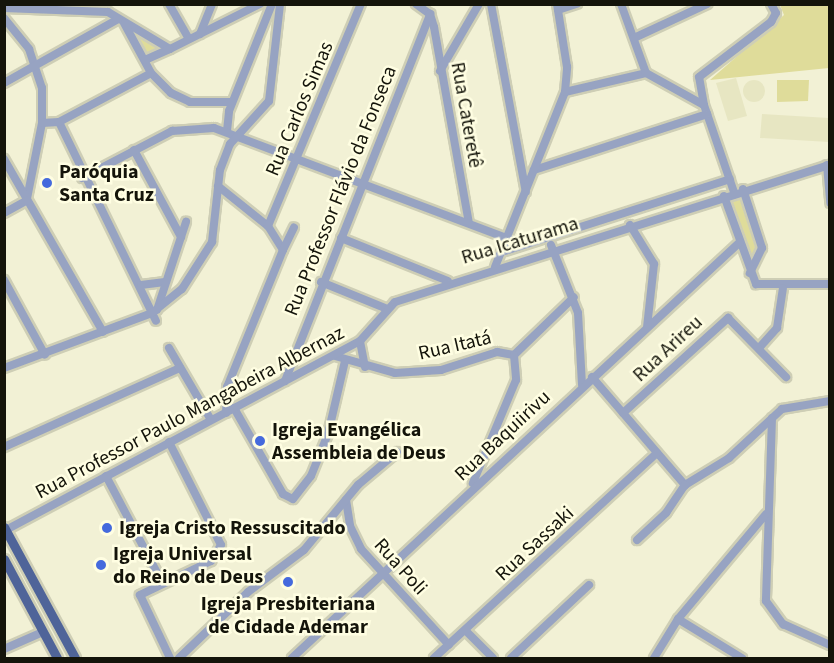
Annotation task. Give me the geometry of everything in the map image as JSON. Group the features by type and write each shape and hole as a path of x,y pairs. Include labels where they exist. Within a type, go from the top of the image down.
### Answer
{"main road":[{"path":"5,529 75,658"},
{"path":"4,560 57,658"}],"street":[{"path":"169,4 189,39"},
{"path":"200,34 212,4"},
{"path":"145,60 260,4"},
{"path":"226,130 232,102 272,4"},
{"path":"4,368 155,314 182,289 210,250 218,186 236,133 255,123 269,101 280,4"},
{"name":"Rua Carlos Simas","path":"268,226 361,4"},
{"path":"416,4 429,14"},
{"path":"440,71 479,4"},
{"path":"491,4 526,192"},
{"path":"495,268 505,251 565,92 567,67 557,7 577,4"},
{"path":"621,4 646,73"},
{"path":"634,38 707,4"},
{"path":"734,192 704,105 699,76 771,22 776,13 771,4"},
{"path":"4,8 106,8 121,20 170,49"},
{"name":"Rua Cateretê","path":"429,14 469,223"},
{"name":"Rua Professor Flávio da Fonseca","path":"285,381 321,282 364,182 429,14"},
{"path":"4,18 36,66 42,123 27,200 4,213"},
{"path":"121,20 151,73 171,93 190,102 232,102"},
{"path":"4,83 121,20"},
{"path":"42,123 59,122 151,73"},
{"path":"565,92 646,73 704,105"},
{"path":"534,170 707,114"},
{"path":"59,122 82,178 155,314"},
{"path":"82,178 184,127 226,130 510,238"},
{"path":"135,150 181,237"},
{"path":"4,159 103,332"},
{"path":"828,165 830,204"},
{"name":"Rua Icaturama","path":"360,341 385,308 448,281 743,189 828,165"},
{"name":"Rua Icaturama","path":"505,251 730,179"},
{"path":"218,186 268,226 283,249"},
{"path":"743,189 762,248 750,273"},
{"path":"724,196 750,273 756,284 783,288 830,284"},
{"path":"155,314 186,222"},
{"path":"630,225 654,264 647,327"},
{"path":"294,227 227,387 230,411 291,499 311,476 328,434 345,361"},
{"path":"341,238 448,281"},
{"path":"548,238 574,297 581,327 582,385"},
{"name":"Rua Baquiirivu","path":"292,658 471,487 740,242"},
{"path":"4,280 45,355"},
{"path":"141,285 165,282"},
{"path":"321,282 385,308"},
{"path":"759,348 777,328 783,288"},
{"path":"514,355 574,297"},
{"name":"Rua Arireu","path":"623,413 725,319 759,348 786,377"},
{"path":"360,341 366,367"},
{"name":"Rua Professor Paulo Mangabeira Albernaz","path":"5,529 360,341"},
{"path":"169,348 211,420"},
{"name":"Rua Itatá","path":"335,356 366,367 423,373 497,352 514,355 516,380 471,487"},
{"path":"4,447 180,368"},
{"path":"592,377 685,485"},
{"path":"637,540 666,513 685,485 729,458 787,406 830,401"},
{"path":"772,418 766,514 768,609 783,624 830,645"},
{"path":"169,442 218,531 221,548 211,561 162,582 139,598 170,658"},
{"path":"179,658 248,592 304,550 346,500 397,452"},
{"name":"Rua Sassaki","path":"435,658 657,453"},
{"path":"106,476 162,582"},
{"name":"Rua Poli","path":"346,500 350,526 361,549 449,645"},
{"path":"654,658 678,619 766,514"},
{"path":"511,658 589,585"},
{"path":"678,619 742,658"},
{"path":"466,631 493,658"},
{"path":"4,649 43,632"}],"shaded area":[{"path":"780,5 829,5 829,68 710,80 784,15"},
{"path":"126,25 164,49 145,58"},
{"path":"736,78 747,116 728,121 716,83"},
{"path":"754,80 762,83 765,91 762,99 754,102 746,99 743,91 746,83"},
{"path":"777,80 809,80 808,101 777,102"},
{"path":"762,114 829,118 829,142 760,138"},
{"path":"743,192 759,246 749,261 727,198"}],"place":[{"name":"Paróquia Santa Cruz","path":"47,183"},
{"name":"Igreja Evangélica Assembleia de Deus","path":"260,441"},
{"name":"Igreja Cristo Ressuscitado","path":"107,528"},
{"name":"Igreja Universal do Reino de Deus","path":"101,565"},
{"name":"Igreja Presbiteriana de Cidade Ademar","path":"288,582"}]}
